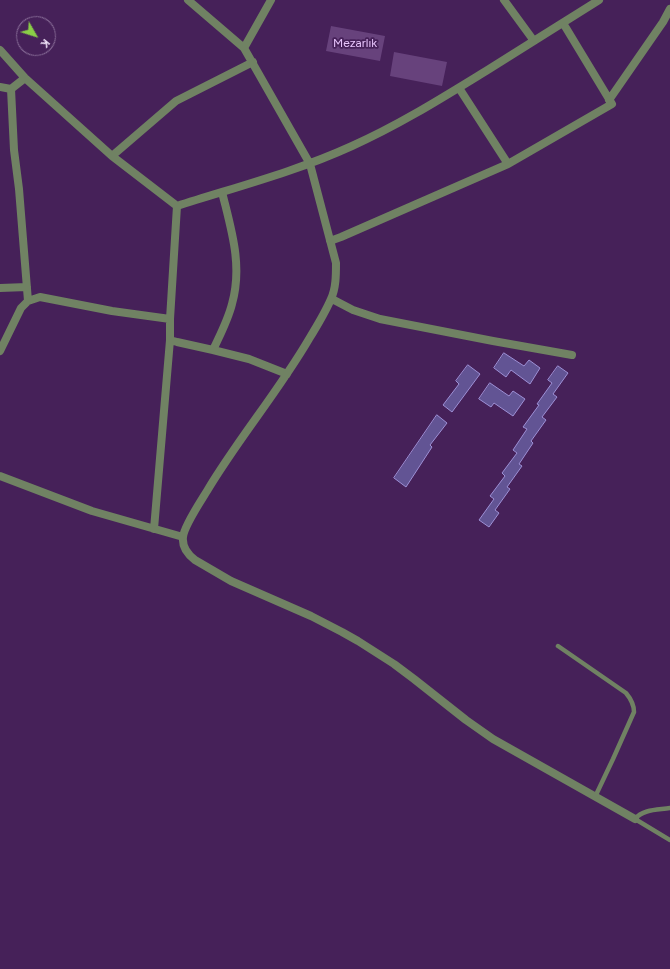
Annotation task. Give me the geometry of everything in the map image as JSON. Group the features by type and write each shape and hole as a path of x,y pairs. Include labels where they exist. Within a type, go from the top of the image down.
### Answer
{"street":[{"path":"188,0 244,48 310,164 336,263 336,272 332,299 312,335 287,374 216,476 184,532 184,547 191,557 231,582 311,616 358,640 394,664 461,717 493,739 635,819"},
{"path":"244,48 271,0"},
{"path":"504,0 534,41"},
{"path":"177,206 310,164 384,131 432,105 599,0"},
{"path":"609,100 666,24 670,9"},
{"path":"330,241 508,164 612,104 562,23"},
{"path":"0,50 25,78 112,156 177,206"},
{"path":"112,156 176,101 253,62"},
{"path":"0,87 11,89 25,78"},
{"path":"459,88 508,164"},
{"path":"11,89 14,150 20,189 28,301"},
{"path":"213,350 229,315 237,276 236,252 222,192"},
{"path":"154,529 170,340 177,206"},
{"path":"0,288 27,286"},
{"path":"0,351 21,308 28,301 40,297 112,311 170,319"},
{"path":"332,299 353,310 380,319 572,355"},
{"path":"170,340 249,360 287,374"},
{"path":"0,476 92,511 183,537"}],"lane":[{"path":"558,646 626,693 630,697 633,704 634,712 595,797"},
{"path":"670,808 644,812 635,819 670,840"}],"green space":[{"name":"Mezarlık","path":"331,26 385,36 380,61 326,51"},
{"name":"Mezarlık","path":"394,52 447,62 442,86 390,76"}],"building":[{"path":"504,353 524,366 529,360 540,368 530,384 511,370 506,377 494,368"},
{"path":"468,365 480,374 452,412 443,405 459,384 456,381"},
{"path":"558,366 568,373 553,394 557,397 542,417 546,420 531,441 533,443 519,464 522,466 507,487 510,489 495,510 499,513 489,527 479,520 494,499 490,496 505,476 502,473 517,453 513,450 527,429 523,427 539,405 537,404 552,383 548,380"},
{"path":"490,383 509,396 513,391 525,399 513,416 494,403 491,407 479,399"},
{"path":"437,415 447,423 430,445 432,447 406,487 394,478"}]}
